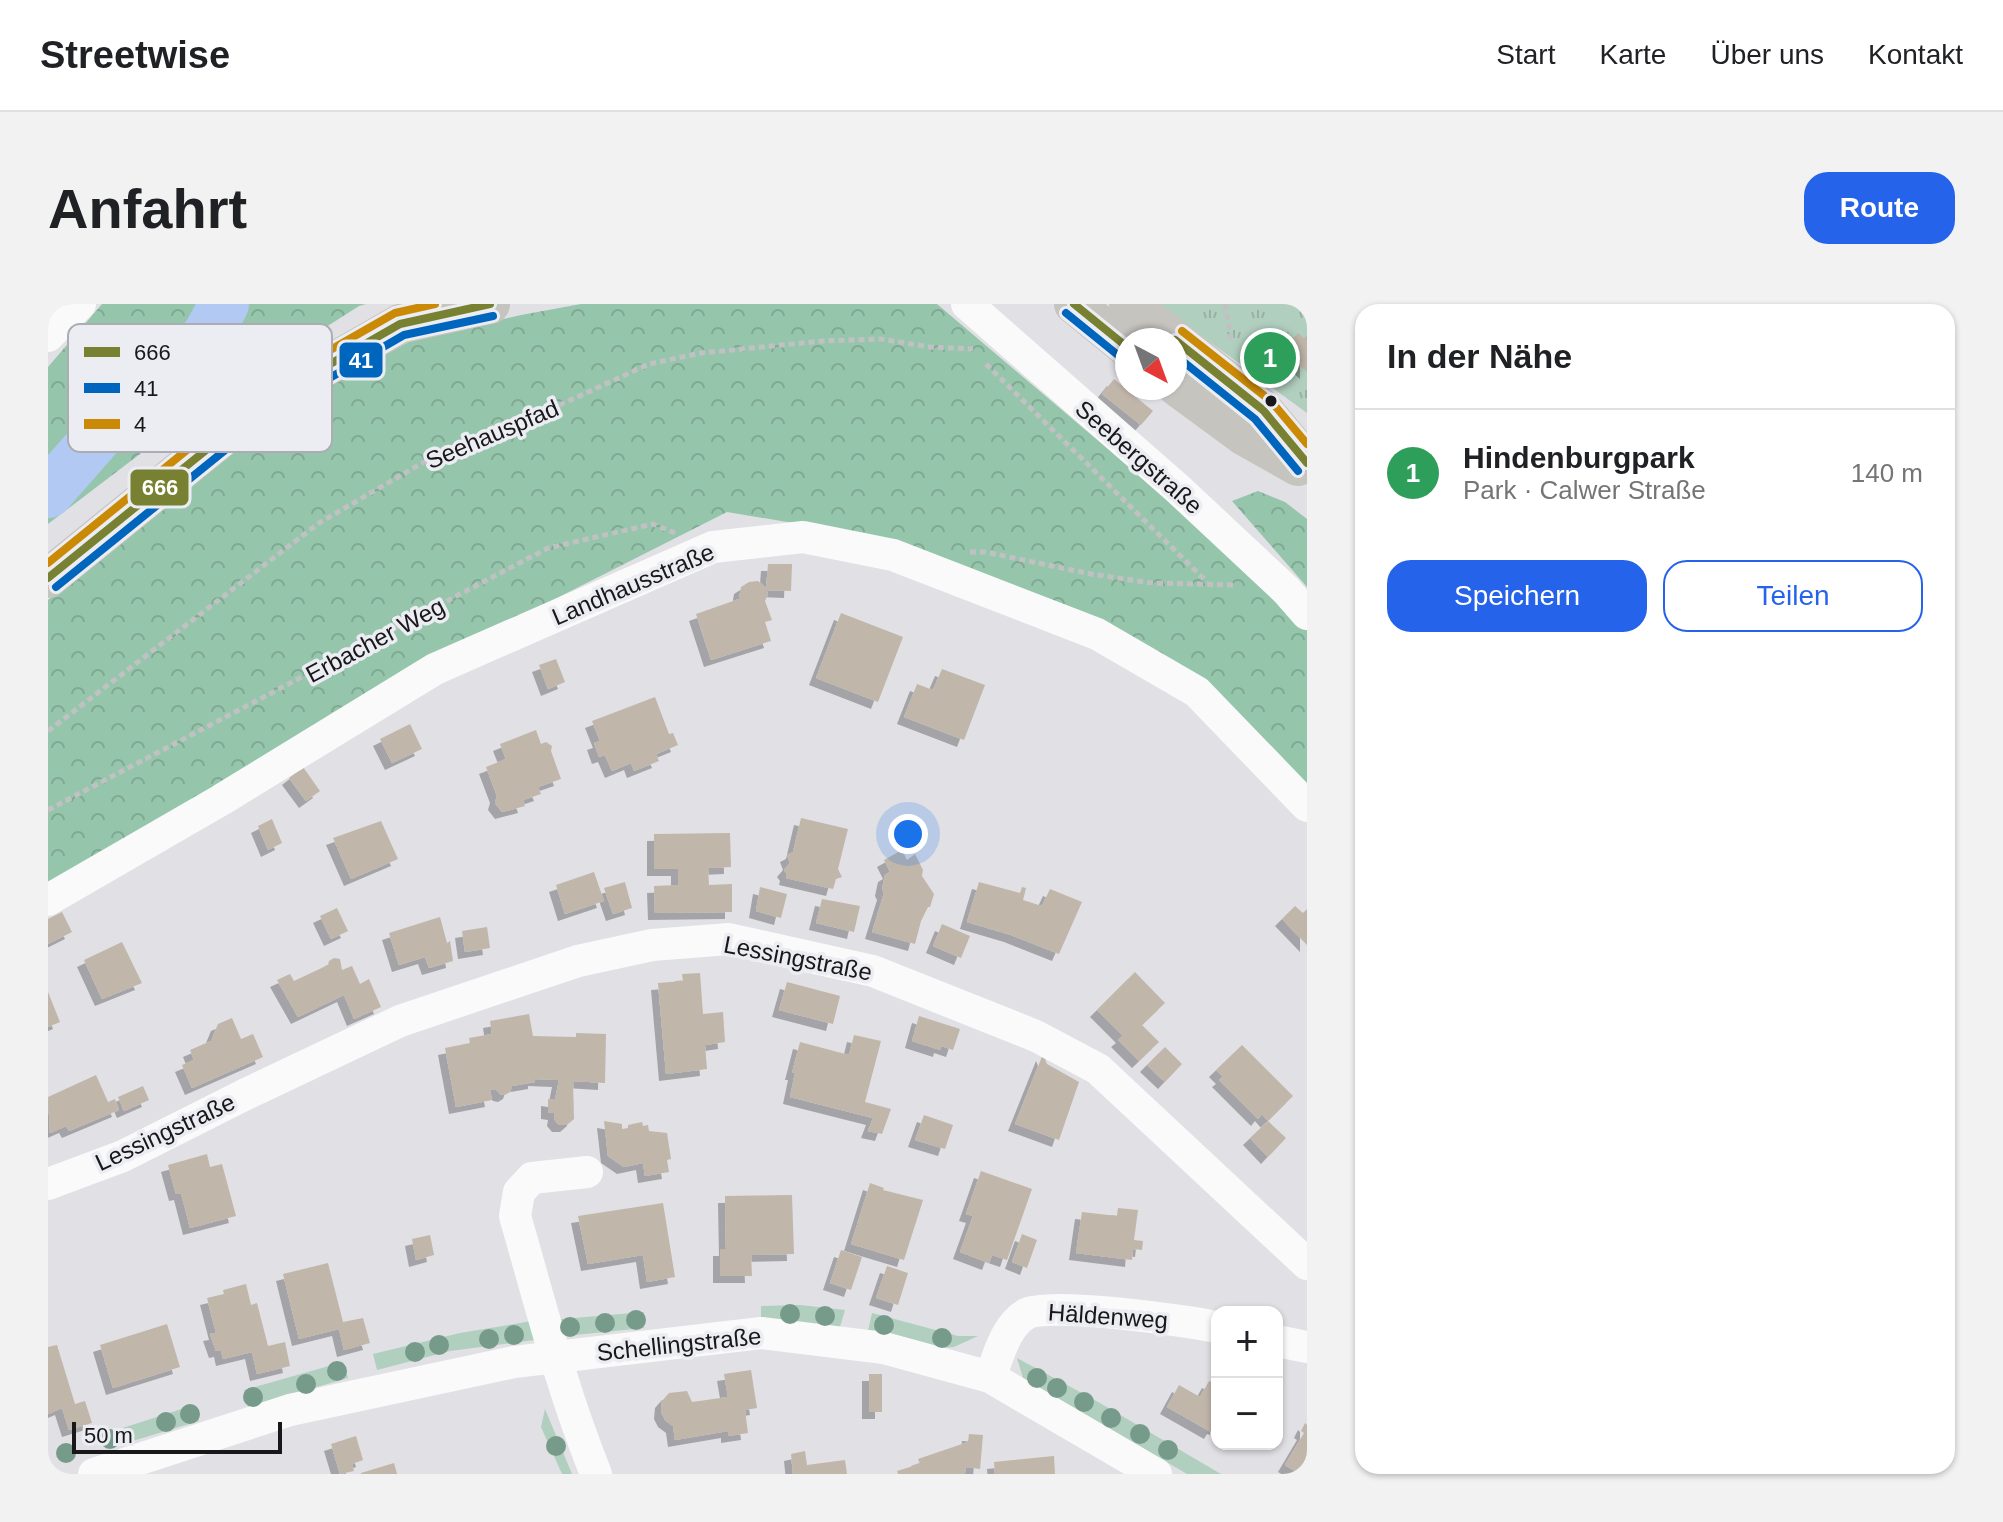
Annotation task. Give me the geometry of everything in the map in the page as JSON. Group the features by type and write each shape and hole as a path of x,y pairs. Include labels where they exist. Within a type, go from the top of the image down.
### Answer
{"main road":[{"path":"332,363 400,324 490,304"},
{"path":"1074,304 1115,337"},
{"path":"1129,304 1160,328"},
{"path":"1187,350 1263,410 1307,463"},
{"path":"1187,394 1243,435 1307,470"},
{"path":"48,578 204,452"}],"street":[{"path":"48,336 80,304"},
{"name":"Seebergstraße","path":"967,304 1010,345 1178,489 1286,590 1307,614"},
{"name":"Landhausstraße","path":"48,900 221,800 435,669 713,547 803,537 893,555 1097,634 1197,692 1307,806"},
{"name":"Lessingstraße","path":"48,1184 123,1156 400,1021 578,961 652,945 729,939 873,971 1036,1036 1098,1069 1307,1264"},
{"path":"587,1172 532,1178 519,1192 515,1216 555,1357 596,1474"},
{"name":"Häldenweg","path":"990,1377 1013,1324 1030,1311 1092,1311 1211,1326"},
{"name":"Schellingstraße","path":"94,1474 290,1410 514,1362 761,1333 884,1348 990,1377 1115,1465 1156,1474"},
{"path":"1283,1342 1307,1347"}],"path":[{"name":"Seehauspfad","path":"48,731 319,523 351,503 443,451 549,410 649,364 701,353 823,341 881,339 930,347 971,349 1010,345"},
{"path":"970,552 985,552 1151,583 1208,583 971,349"},
{"name":"Erbacher Weg","path":"48,810 548,548 653,524 713,547"}],"green space":[{"path":"102,304 209,304 196,324 85,324"},
{"path":"233,304 366,304 331,324 220,324"},
{"path":"581,304 937,304 1252,571 1307,623 1307,790 1198,678 805,525 727,512 454,650 48,884 48,600 229,452 332,452 332,381 411,341"},
{"path":"1158,304 1307,304 1307,413"},
{"path":"68,344 68,435 48,459 48,367"},
{"path":"88,452 143,452 48,524 48,500"},
{"path":"1258,491 1285,502 1307,519 1307,587 1232,501"},
{"path":"800,1305 845,1310 840,1327 761,1322 761,1306"},
{"path":"644,1312 644,1328 555,1337 551,1320"},
{"path":"872,1313 958,1336 978,1336 954,1347 941,1348 868,1331"},
{"path":"538,1320 542,1339 450,1351 377,1370 373,1354 460,1333"},
{"path":"1017,1358 1221,1474 1187,1474 1023,1378"},
{"path":"343,1362 348,1378 248,1407 244,1390"},
{"path":"194,1405 199,1421 106,1449 101,1435"},
{"path":"545,1409 572,1474 562,1474 541,1427"}],"building":[{"path":"1298,333 1304,338 1307,335 1307,372 1282,351"},
{"path":"1114,379 1115,400 1140,400 1153,411 1141,425 1102,394"},
{"path":"768,564 792,564 791,591 766,590"},
{"path":"758,581 768,594 765,601 772,620 765,622 771,641 711,660 696,614 739,599 741,587"},
{"path":"841,613 903,637 878,702 816,678"},
{"path":"556,659 565,682 548,689 539,665"},
{"path":"942,669 985,685 964,740 904,717 917,684 933,690"},
{"path":"655,697 669,734 673,733 678,745 656,754 659,761 634,771 631,763 612,771 605,755 599,757 594,743 600,741 592,721"},
{"path":"410,724 422,749 392,763 380,739"},
{"path":"536,730 541,744 546,742 552,746 561,779 538,787 541,794 523,800 525,806 502,812 495,803 497,796 486,767 506,759 500,744"},
{"path":"303,767 320,791 306,801 289,778"},
{"path":"801,818 848,829 838,869 842,877 836,879 833,889 786,878 784,870 790,863 787,855 793,852"},
{"path":"272,819 282,843 268,850 258,826"},
{"path":"381,821 398,859 351,879 333,838"},
{"path":"730,833 731,867 708,868 709,885 732,884 732,912 655,913 654,886 678,885 678,869 654,869 654,834"},
{"path":"902,850 907,860 915,854 923,870 922,876 934,894 921,921 915,944 872,932 884,893 885,875 890,872 884,860"},
{"path":"594,872 604,901 565,914 556,885"},
{"path":"625,882 632,908 613,914 604,888"},
{"path":"979,882 1020,893 1022,887 1026,888 1023,900 1042,906 1050,889 1082,902 1059,954 967,922"},
{"path":"760,887 787,894 781,918 756,911"},
{"path":"822,899 860,906 854,932 816,923"},
{"path":"1295,906 1303,913 1307,909 1307,945 1282,919"},
{"path":"337,908 348,931 331,939 320,916"},
{"path":"62,912 72,932 48,944 48,919"},
{"path":"440,917 447,943 450,941 453,961 429,968 425,957 399,965 389,933"},
{"path":"942,924 970,936 961,958 933,946"},
{"path":"487,927 490,948 465,952 462,931"},
{"path":"122,942 142,983 102,999 84,960"},
{"path":"334,958 340,959 342,970 352,966 360,984 369,979 381,1007 354,1019 344,995 298,1017 277,980 290,974 294,981 328,965"},
{"path":"1135,972 1165,1003 1142,1025 1159,1042 1139,1061 1118,1040 1123,1036 1097,1010"},
{"path":"700,973 703,1014 723,1012 725,1042 705,1045 707,1069 666,1074 658,983 683,981 682,974"},
{"path":"787,982 840,996 833,1024 779,1010"},
{"path":"48,992 60,1022 48,1027"},
{"path":"529,1014 533,1036 606,1034 605,1083 573,1081 574,1119 567,1125 559,1125 554,1119 555,1113 548,1112 548,1099 555,1100 559,1080 535,1079 535,1082 512,1086 505,1095 496,1089 490,1090 492,1100 456,1107 445,1048 470,1043 469,1038 492,1034 490,1021"},
{"path":"919,1016 960,1029 953,1050 941,1046 940,1050 912,1041"},
{"path":"232,1018 241,1039 253,1034 263,1057 192,1088 182,1065 194,1060 190,1050 211,1041 218,1024"},
{"path":"854,1035 881,1041 865,1102 891,1109 882,1134 868,1131 873,1118 790,1097 800,1042 849,1055"},
{"path":"1242,1045 1293,1096 1268,1121 1262,1114 1258,1119 1219,1080 1223,1077 1216,1070"},
{"path":"1165,1047 1182,1064 1165,1082 1147,1065"},
{"path":"1043,1054 1047,1064 1079,1082 1059,1140 1015,1124"},
{"path":"96,1075 108,1102 115,1099 119,1110 69,1131 66,1126 50,1133 48,1097"},
{"path":"143,1086 149,1100 124,1111 118,1097"},
{"path":"924,1115 953,1125 945,1149 915,1140"},
{"path":"604,1121 622,1124 622,1129 642,1122 643,1126 648,1125 649,1131 667,1133 671,1159 667,1160 669,1172 645,1176 643,1163 624,1167 608,1156"},
{"path":"1268,1121 1286,1138 1268,1157 1250,1138"},
{"path":"207,1154 210,1167 222,1164 236,1216 190,1228 181,1193 176,1194 168,1165"},
{"path":"981,1171 1032,1189 1007,1260 992,1255 989,1263 960,1252 973,1216 966,1214"},
{"path":"870,1183 883,1190 923,1200 904,1260 851,1244"},
{"path":"792,1195 794,1254 751,1255 752,1276 720,1276 720,1249 726,1249 725,1196"},
{"path":"663,1203 675,1277 647,1282 643,1255 588,1264 578,1216"},
{"path":"1118,1208 1138,1210 1134,1240 1143,1241 1142,1250 1133,1249 1132,1260 1076,1253 1082,1212 1117,1216"},
{"path":"1022,1234 1037,1240 1027,1268 1012,1262"},
{"path":"430,1235 434,1255 416,1260 412,1239"},
{"path":"841,1250 862,1257 851,1290 830,1283"},
{"path":"328,1263 343,1322 363,1318 370,1343 344,1350 339,1329 299,1339 283,1274"},
{"path":"887,1266 908,1273 898,1305 876,1298"},
{"path":"246,1284 251,1305 257,1303 268,1346 285,1342 290,1366 257,1374 252,1352 223,1359 221,1350 216,1351 210,1334 216,1333 207,1298"},
{"path":"167,1324 180,1367 113,1388 100,1345"},
{"path":"57,1345 75,1404 85,1401 92,1423 69,1430 62,1408 48,1414 48,1347"},
{"path":"751,1370 757,1408 745,1410 748,1433 728,1436 728,1431 675,1440 673,1426 661,1412 662,1401 669,1393 687,1391 692,1402 728,1397 724,1374"},
{"path":"869,1374 882,1374 882,1412 869,1412"},
{"path":"1211,1382 1211,1432 1167,1407 1179,1385 1200,1397"},
{"path":"1305,1423 1307,1474 1296,1474 1285,1465 1304,1433 1301,1431"},
{"path":"969,1434 983,1435 980,1469 966,1467 965,1473 961,1474 898,1474 897,1471 920,1464 918,1459 968,1442"},
{"path":"356,1436 363,1460 352,1464 354,1471 340,1474 331,1444"},
{"path":"805,1451 807,1465 845,1460 847,1474 793,1474 791,1454"},
{"path":"1054,1456 1055,1474 995,1474 994,1462"},
{"path":"394,1463 397,1474 361,1474 361,1473"}],"waterway":[{"path":"213,324 224,304"},
{"path":"48,493 84,452"}],"transit line":[{"name":"4","path":"332,349 395,313 435,304"},
{"name":"666","path":"332,363 400,324 490,304"},
{"name":"666","path":"1074,304 1115,337"},
{"name":"41","path":"1066,313 1115,353"},
{"name":"41","path":"332,377 404,335 493,316"},
{"name":"4","path":"1187,335 1271,401 1307,444"},
{"name":"666","path":"1187,350 1263,410 1307,463"},
{"name":"41","path":"1187,365 1255,419 1298,471"},
{"name":"4","path":"48,563 185,452"},
{"name":"666","path":"48,578 204,452"},
{"name":"41","path":"56,587 223,452"}],"place":[{"name":"Hindenburgpark","path":"1270,358"}]}
